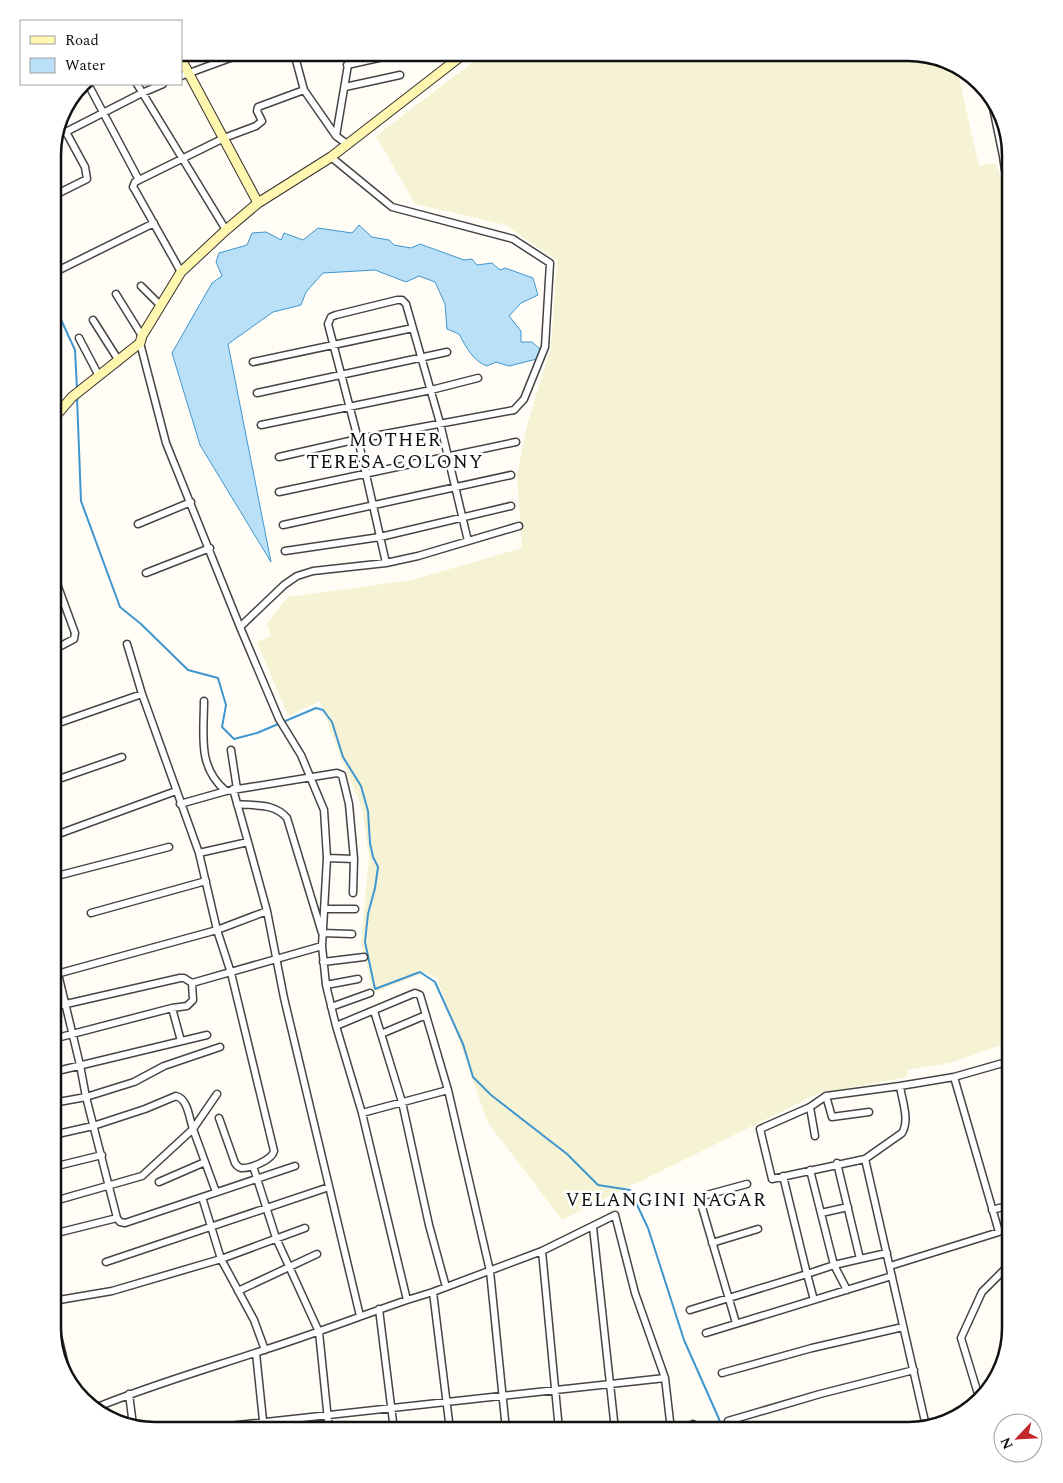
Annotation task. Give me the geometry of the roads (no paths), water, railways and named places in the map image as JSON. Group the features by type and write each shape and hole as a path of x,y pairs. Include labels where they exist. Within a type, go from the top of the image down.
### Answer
{"main road":[{"path":"61,410 72,397 119,361 141,339 181,272 226,230 258,203 331,157 456,61"},
{"path":"185,74 224,138 258,203"}],"street":[{"path":"185,74 220,61"},
{"path":"296,61 304,90 336,136 347,144"},
{"path":"336,136 348,61"},
{"path":"347,64 362,61"},
{"path":"345,87 400,75"},
{"path":"137,85 226,230"},
{"path":"61,192 87,179 85,166 66,132 161,85"},
{"path":"90,88 139,180"},
{"path":"181,272 133,187 136,182 224,138 260,124 262,121 257,111 258,107 304,90"},
{"path":"279,457 358,439 514,410 524,399 545,347 550,263 514,240 392,207 331,157"},
{"path":"61,270 154,223"},
{"path":"141,286 160,305"},
{"path":"116,294 141,339 166,443 210,548 240,627 279,718 301,755 324,810 327,858 322,946 326,985 362,1113 407,1300"},
{"path":"386,563 335,344 328,324 336,314 397,300 402,300 406,304 440,423 468,541"},
{"path":"93,320 119,361"},
{"path":"253,362 414,328"},
{"path":"79,338 99,376"},
{"path":"257,393 447,352"},
{"path":"261,424 430,390 478,378"},
{"path":"278,492 516,442"},
{"path":"283,525 511,475"},
{"path":"138,524 191,502"},
{"path":"285,551 380,537 512,506"},
{"path":"240,627 284,585 297,576 313,571 386,563 418,556 519,526"},
{"path":"146,573 210,548"},
{"path":"61,595 75,633 74,639 61,646"},
{"path":"126,644 180,804 199,853 216,930 231,973 274,1151 273,1156 253,1166 238,1167 219,1118"},
{"path":"61,722 142,694"},
{"path":"204,701 205,761 211,776 226,791"},
{"path":"231,750 237,804 267,911 284,998 360,1316"},
{"path":"61,779 122,757"},
{"path":"180,804 235,789 337,773 342,775 350,804 354,859 353,893"},
{"path":"61,833 176,791"},
{"path":"237,804 274,807 287,818 322,933"},
{"path":"199,853 248,842"},
{"path":"61,875 169,847"},
{"path":"327,858 354,859"},
{"path":"90,913 206,881"},
{"path":"324,909 356,909"},
{"path":"61,972 216,930 267,911"},
{"path":"322,933 352,934"},
{"path":"192,984 322,946"},
{"path":"323,962 364,957"},
{"path":"61,1004 180,978 184,978 192,984 193,1000 187,1006 172,1008 61,1037"},
{"path":"326,985 358,979"},
{"path":"61,991 93,1126 117,1218 120,1222 125,1222 295,1166"},
{"path":"331,1007 370,993"},
{"path":"336,1026 418,993 420,995 448,1090 490,1271 505,1422"},
{"path":"172,1008 181,1042"},
{"path":"374,1011 402,1102 429,1225 446,1287"},
{"path":"381,1034 426,1014"},
{"path":"61,1070 207,1035"},
{"path":"61,1101 86,1097 134,1082 164,1066 220,1047"},
{"path":"900,1086 906,1122 902,1133 865,1158 772,1179 760,1129 810,1107 826,1096 954,1077 1002,1064"},
{"path":"890,1266 999,1232 954,1077"},
{"path":"362,1113 448,1090"},
{"path":"61,1199 142,1176 193,1129 217,1094"},
{"path":"61,1133 93,1126 145,1109 176,1096 180,1097 184,1102 216,1192"},
{"path":"826,1096 832,1117 869,1112"},
{"path":"810,1107 815,1136"},
{"path":"61,1166 102,1155"},
{"path":"865,1158 925,1420"},
{"path":"159,1182 205,1162"},
{"path":"837,1164 860,1259"},
{"path":"253,1166 276,1238 319,1332 328,1422"},
{"path":"810,1170 834,1265 847,1290"},
{"path":"783,1176 814,1300"},
{"path":"736,1323 699,1197 747,1184"},
{"path":"106,1262 330,1188"},
{"path":"202,1197 221,1259 254,1320 265,1350"},
{"path":"821,1212 848,1206"},
{"path":"992,1210 1002,1207"},
{"path":"102,1405 129,1394 319,1332 379,1309 490,1271 542,1251 615,1215 635,1293 665,1378 670,1422"},
{"path":"61,1232 117,1218"},
{"path":"593,1227 614,1422"},
{"path":"61,1300 112,1291 221,1259 305,1228"},
{"path":"712,1243 758,1229"},
{"path":"542,1251 558,1422"},
{"path":"690,1310 834,1265 887,1253"},
{"path":"238,1290 317,1254"},
{"path":"977,1391 961,1338 982,1292 1002,1272"},
{"path":"706,1333 892,1276"},
{"path":"432,1292 449,1422"},
{"path":"379,1309 393,1422"},
{"path":"722,1373 812,1348 903,1327"},
{"path":"256,1353 263,1422"},
{"path":"728,1421 820,1394 914,1370"},
{"path":"288,1422 327,1414 665,1378"},
{"path":"129,1394 132,1419"}],"water":[{"path":"359,225 372,237 389,240 394,245 411,248 420,244 464,260 472,259 477,265 492,263 500,270 505,268 533,278 538,295 521,303 509,316 521,331 521,342 532,342 540,349 537,359 509,366 496,362 487,366 482,364 470,353 459,334 447,329 445,304 435,282 419,276 406,282 375,270 323,273 306,292 301,305 273,312 228,344 271,562 200,445 172,353 212,283 222,276 216,262 219,253 247,245 252,233 266,232 281,240 284,233 303,240 318,228 352,233"}],"waterway":[{"path":"61,320 75,350 77,389"},
{"path":"77,397 81,501 120,607 141,624 188,670 218,678 226,705 222,727 234,739 257,733 316,708 323,710 332,722 343,757 361,786 368,811 370,843 373,857 378,867 368,914 365,942 375,989 420,972 435,982 463,1044 473,1077 491,1095 567,1154 598,1185 630,1190 648,1228 684,1340 720,1422"}],"district":[{"name":"MOTHER TERESA COLONY","path":"395,451"},
{"name":"VELANGINI NAGAR","path":"666,1200"}]}
